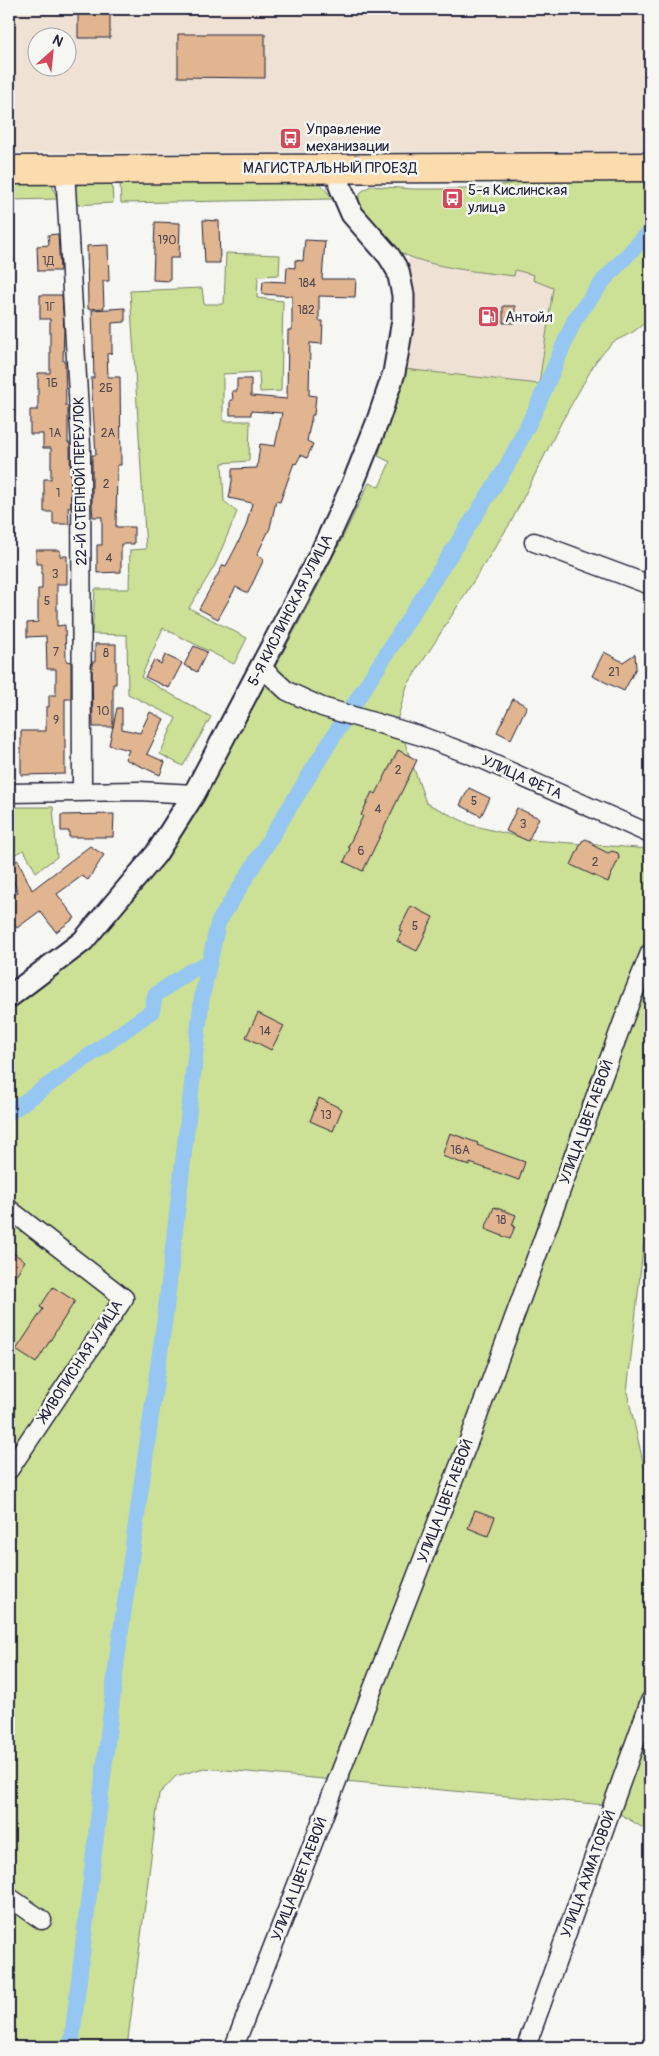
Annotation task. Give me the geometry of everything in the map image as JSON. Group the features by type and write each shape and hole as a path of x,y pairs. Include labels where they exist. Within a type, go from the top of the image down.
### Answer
{"main road":[{"name":"МАГИСТРАЛЬНЫЙ ПРОЕЗД","path":"9,170 650,167"}],"street":[{"name":"5-Я КИСЛИНСКАЯ УЛИЦА","path":"9,997 83,941 156,854 194,794 322,550 352,486 394,373 403,320 403,295 398,271 378,242 352,214 340,186 338,168"},
{"name":"22-Й СТЕПНОЙ ПЕРЕУЛОК","path":"65,170 81,446 82,792"},
{"path":"534,542 650,585"},
{"name":"УЛИЦА ФЕТА","path":"261,667 287,691 322,707 392,726 482,760 650,834"},
{"path":"9,793 139,791 194,794"},
{"name":"УЛИЦА ЦВЕТАЕВОЙ","path":"234,2047 471,1435 650,953"},
{"name":"ЖИВОПИСНАЯ УЛИЦА","path":"9,1209 124,1298 9,1470"},
{"name":"УЛИЦА АХМАТОВОЙ","path":"526,2047 650,1701"},
{"path":"9,1897 42,1920"}],"shaded area":[{"path":"9,9 650,9 650,151 9,153"},
{"path":"411,245 555,272 539,384 390,368"}],"green space":[{"path":"529,180 650,182 650,226 636,243 639,244 650,237 650,319 633,332 613,342 596,361 562,421 511,522 407,686 397,720 426,803 471,825 532,840 650,849 650,992 644,1019 650,1186 627,1392 650,1492 650,1832 605,1805 204,1768 176,1776 159,1794 127,2047 9,2047 9,1010 89,948 150,870 157,872 268,680 320,583 369,483 379,487 390,462 378,456 404,369 539,384 553,288 533,280 534,275 515,270 514,276 467,270 432,264 402,253 385,242 376,232 357,203 361,192 370,186 414,189 480,189"},
{"path":"120,182 319,182 333,199 121,203"},
{"path":"80,183 112,183 113,203 72,205 73,189"},
{"path":"9,184 52,184 57,199 9,200"},
{"path":"226,253 280,255 279,275 258,276 257,298 283,301 281,391 260,392 259,372 223,374 223,421 250,421 249,461 222,463 224,501 237,512 215,565 189,608 247,638 234,664 163,628 141,677 211,717 183,766 160,754 176,718 128,694 127,635 92,634 95,589 129,589 130,550 146,549 130,291 202,288 204,304 224,304"},
{"path":"9,807 53,807 57,857 36,872 24,850 9,857"}],"building":[{"path":"78,9 110,9 110,38 78,38"},
{"path":"178,34 265,34 265,78 178,77"},
{"path":"203,220 219,221 220,263 205,263"},
{"path":"155,222 180,223 179,258 170,258 170,281 153,280"},
{"path":"58,234 60,271 38,271 37,246 49,245 48,235"},
{"path":"305,240 325,241 322,279 356,279 355,297 319,296 319,321 323,321 322,344 310,343 309,395 316,396 314,415 312,415 307,441 313,444 307,458 301,455 296,464 294,463 280,502 276,501 270,528 257,555 264,559 248,593 236,587 218,619 199,609 223,565 226,566 236,547 246,526 252,503 229,498 232,469 257,468 260,444 275,446 282,413 251,411 251,415 230,415 230,400 233,400 232,391 237,391 237,379 251,379 251,396 287,399 288,330 292,330 292,296 262,294 263,281 286,282 287,267 295,268 295,260 303,261"},
{"path":"108,245 109,281 103,281 104,308 88,309 87,246"},
{"path":"40,295 62,295 63,361 65,361 66,406 68,406 68,443 70,443 71,507 68,507 69,524 53,524 53,512 44,512 44,479 51,479 51,448 43,448 43,434 30,434 30,410 38,410 38,373 50,373 50,319 40,319"},
{"path":"503,306 515,306 515,323 503,323"},
{"path":"125,308 125,322 112,323 112,353 107,354 108,377 120,377 121,465 117,465 116,527 134,527 134,544 121,544 121,572 97,573 97,545 102,545 102,517 93,517 92,507 92,455 96,455 91,378 94,378 92,310"},
{"path":"36,550 60,550 60,556 67,556 67,584 57,584 57,626 65,625 66,661 71,662 71,699 65,699 65,774 21,775 21,731 46,731 46,707 49,707 49,695 56,695 56,669 47,669 46,636 27,637 27,623 38,622 38,589 42,589 42,564 36,564"},
{"path":"95,644 116,644 116,684 113,684 113,727 93,727 92,662 95,662"},
{"path":"194,646 207,652 197,672 184,665"},
{"path":"604,652 623,662 635,654 636,668 624,691 592,676"},
{"path":"165,655 182,663 169,688 145,677 154,660 161,664"},
{"path":"513,699 527,706 511,739 497,732"},
{"path":"117,708 122,708 122,729 140,733 150,712 164,719 147,754 165,762 160,775 125,759 129,750 109,745"},
{"path":"398,750 417,760 363,871 344,862 350,848 348,847 372,792 376,794"},
{"path":"469,788 490,798 481,816 460,805"},
{"path":"517,808 539,818 528,841 506,831"},
{"path":"114,814 113,837 69,837 69,831 61,831 61,815"},
{"path":"586,839 592,842 594,846 608,853 612,851 618,853 619,858 608,882 571,865 582,841"},
{"path":"90,846 104,855 88,880 82,876 57,894 75,918 56,932 40,911 17,928 9,916 9,899 18,892 9,871 9,864 18,860 32,890"},
{"path":"411,906 433,917 417,951 397,941 402,932 399,930"},
{"path":"258,1013 284,1026 271,1050 246,1037"},
{"path":"319,1098 342,1109 333,1131 310,1121"},
{"path":"450,1133 525,1162 519,1180 470,1163 470,1166 442,1156"},
{"path":"494,1207 516,1215 512,1225 515,1226 510,1239 485,1229"},
{"path":"9,1250 25,1261 9,1286"},
{"path":"53,1287 75,1301 36,1363 16,1350 43,1309 40,1307"},
{"path":"475,1510 495,1517 488,1536 468,1528"}],"waterway":[{"path":"71,2047 117,1659 165,1317 202,997 218,923 333,737 507,466 536,409 575,319 604,280 650,231"},
{"path":"9,1113 152,1011 155,995 192,970 206,964 209,966"}],"place":[{"name":"Управление механизации","path":"290,138"},
{"name":"5-я Кислинская улица","path":"452,199"},
{"name":"Антойл","path":"489,317"}]}
